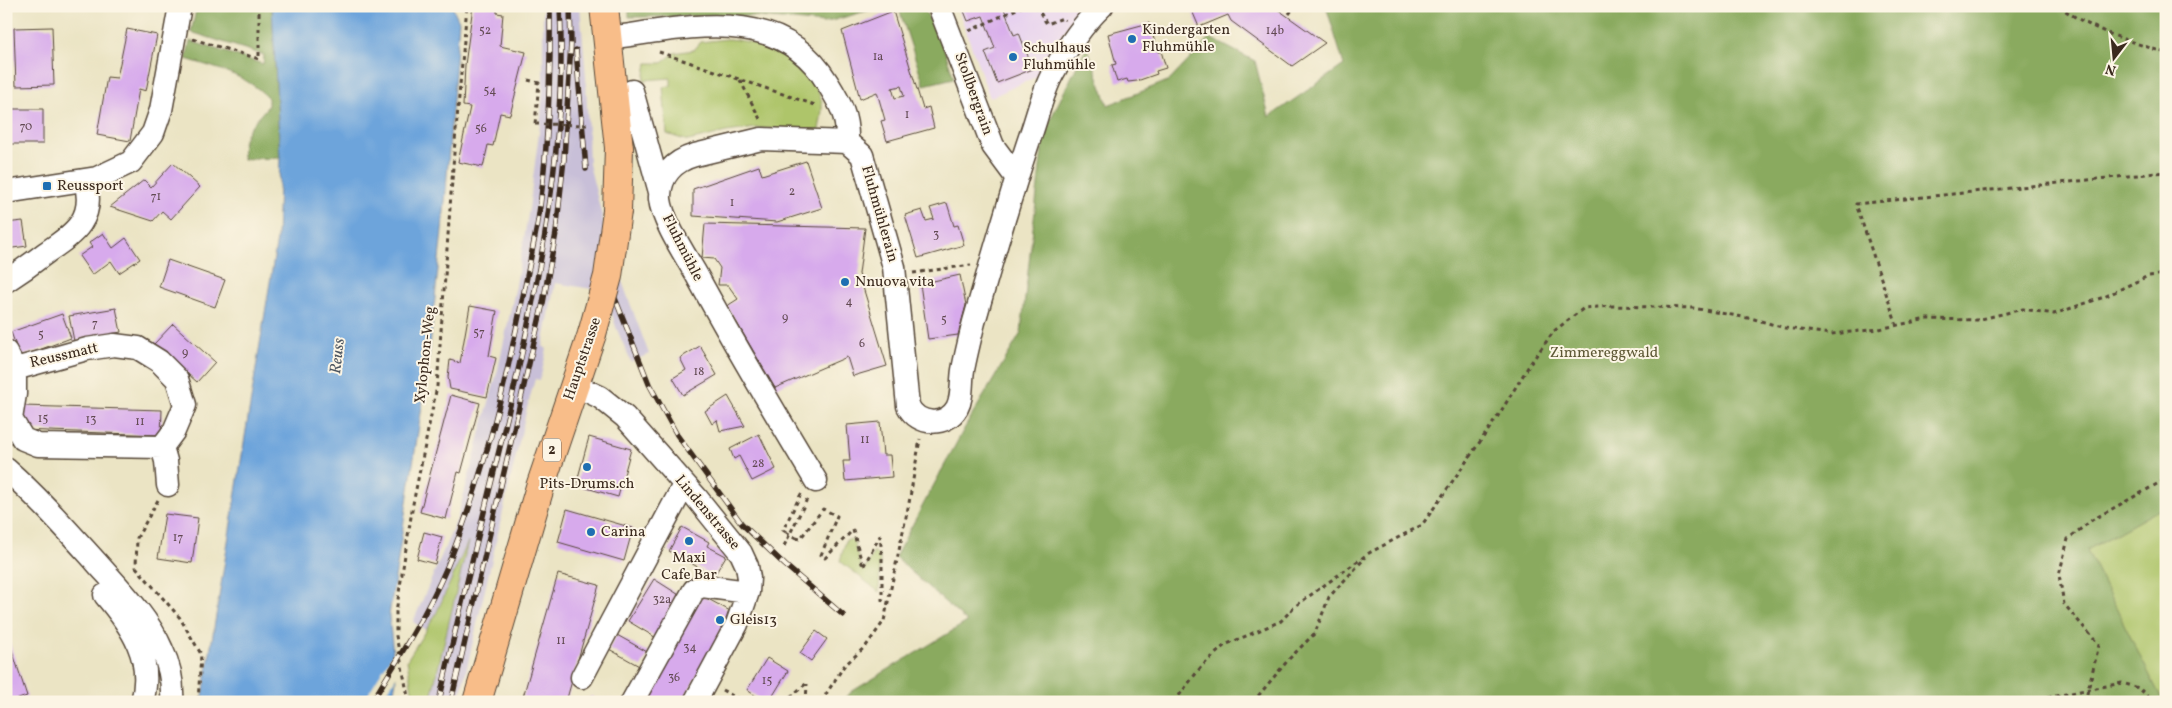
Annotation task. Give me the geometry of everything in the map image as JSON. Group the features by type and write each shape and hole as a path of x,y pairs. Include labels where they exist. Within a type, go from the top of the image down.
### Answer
{"main road":[{"name":"Hauptstrasse","path":"477,702 540,487 606,285 617,215 619,148 604,6"}],"street":[{"name":"Stollbergrain","path":"939,6 993,146 1016,177"},
{"name":"Fluhmühlerain","path":"847,142 862,155 894,268 908,406 916,417 925,421 932,422 946,419 956,410 959,403 963,370 974,322 1016,177 1052,74 1080,30 1102,6"},
{"path":"6,192 85,181 114,172 131,162 153,133 162,110 179,18"},
{"path":"608,48 697,26 735,26 785,39 808,58 824,76 844,110 847,142 761,139 686,158 671,168 666,175 660,192"},
{"name":"Fluhmühle","path":"632,91 660,192 663,210 677,242 816,481"},
{"path":"6,281 70,236 79,227 88,201 85,181"},
{"name":"Reussmatt","path":"114,345 138,348 159,361 177,379 185,405 174,431 162,448 38,445 23,439 11,420 15,394 10,360 114,345"},
{"name":"Lindenstrasse","path":"574,385 600,397 625,417 690,491 740,553 747,566 748,592 728,644 695,702"},
{"path":"162,448 166,461 168,485"},
{"path":"6,470 26,504 121,613 130,628 144,658 146,676 142,702"},
{"path":"6,470 38,497 113,581 150,626 163,650 169,670 173,690 172,702"},
{"path":"582,677 690,491"},
{"path":"632,702 694,590 702,586 748,592"}],"path":[{"path":"179,18 259,59 259,6"},
{"name":"Xylophon-Weg","path":"409,702 396,636 396,612 413,504 436,386 467,6"},
{"path":"968,32 1023,6"},
{"path":"1036,6 1047,24 1063,18 1080,30"},
{"path":"1289,14 1295,6"},
{"path":"2059,6 2075,19 2115,36 2166,53"},
{"path":"658,52 845,115"},
{"path":"740,79 771,139"},
{"path":"528,80 538,83 535,124 590,125"},
{"path":"1896,326 1856,204 2166,172"},
{"path":"916,273 979,263"},
{"path":"1174,702 1201,668 1225,645 1281,621 1294,607 1369,553 1422,525 1554,331 1584,308 1613,306 1693,308 1754,318 1785,328 1832,334 1879,329 1927,319 1977,320 2023,309 2054,314 2104,297 2148,276 2166,274"},
{"path":"820,702 844,666 876,635 884,621 909,502 920,432"},
{"path":"2085,702 2099,645 2064,604 2059,575 2068,539 2092,520 2166,480"},
{"path":"816,481 801,493 783,530 800,539 822,509 838,516 821,555 825,558 853,530 863,567 880,536 882,600 888,604"},
{"path":"784,546 816,481"},
{"path":"168,485 137,538 136,567 180,618 201,654 198,702"},
{"path":"1253,702 1289,659 1315,633 1329,597 1369,553"},
{"path":"784,702 807,684 806,702"},
{"path":"2024,702 2122,684 2139,688 2152,702"},
{"path":"729,694 744,702"}],"shaded area":[{"path":"543,6 580,6 586,77 589,164 611,252 649,354 631,362 616,327 605,291 555,283 543,346 547,349 540,380 535,379 527,408 459,702 430,702 467,545 436,614 426,630 413,622 457,519 498,369 516,285 529,209 541,117"},
{"name":"Schulhaus Fluhmühle","path":"957,6 1086,6 1076,15 1058,40 1042,74 990,98"}],"green space":[{"path":"197,6 272,6 280,158 243,159 245,136 252,124 268,106 268,98 260,90 240,78 219,69 186,59 190,41 263,64 264,55 191,32"},
{"path":"629,6 884,6 824,23 752,16 629,17"},
{"path":"890,6 922,6 940,37 954,78 924,85 899,9"},
{"name":"Zimmereggwald","path":"1326,6 2166,6 2166,506 2087,550 2160,696 2166,696 2166,702 843,702 851,692 967,622 895,557 964,429 1021,333 1044,132 1087,46 1108,105 1170,80 1210,38 1255,61 1269,117 1344,65"},
{"path":"727,39 770,49 795,64 806,74 815,86 822,102 819,130 756,128 726,132 688,141 667,134 663,87 671,86 671,78 644,80 647,63 662,63 674,53 694,50 701,42"},
{"path":"2166,506 2166,696 2160,696 2086,550"},
{"path":"853,539 861,567 866,568 874,551 880,559 879,592 840,561 846,540"},
{"path":"468,542 430,702 414,702 407,660 436,614"}],"water":[{"name":"Reuss","path":"272,6 452,6 459,21 445,202 427,375 389,616 396,680 392,702 202,702 277,239 280,158"}],"pier":[{"path":"395,650 398,674 381,702 363,702"}],"building":[{"path":"473,6 497,6 497,13 503,14 500,46 526,52 510,115 500,113 493,146 488,145 483,167 458,162 470,107 463,106 465,65"},
{"path":"962,6 1003,6 1014,35 1019,33 1033,69 997,83 985,52 995,48 983,16 968,21"},
{"path":"1190,6 1273,6 1325,43 1292,66 1231,21 1228,15 1199,27"},
{"path":"893,11 923,109 929,107 934,128 887,141 881,121 885,120 877,92 860,99 842,31","holes":["901,86 904,96 895,98 892,88"]},
{"path":"1149,23 1158,52 1161,51 1166,68 1156,71 1157,74 1137,81 1128,82 1127,79 1117,82 1112,65 1116,64 1108,34"},
{"path":"52,27 54,85 16,86 14,28"},
{"path":"127,29 157,35 146,91 139,89 130,141 97,135 107,77 117,78"},
{"path":"10,109 43,109 43,144 10,144"},
{"path":"806,161 822,208 777,222 693,216 693,189 759,166 762,175"},
{"path":"173,163 200,187 171,219 162,211 153,221 110,207 144,180 151,187"},
{"path":"947,203 954,226 958,225 964,245 918,258 905,215 922,210 926,221 934,219 930,208"},
{"path":"23,221 27,246 6,249 6,223"},
{"path":"705,224 865,228 859,274 887,366 853,376 847,357 775,388 727,306 738,299 728,285 718,285 720,268 714,259 702,258"},
{"path":"103,233 113,248 126,238 140,259 119,273 111,261 92,275 79,256 92,247 89,243"},
{"path":"168,260 225,280 215,307 159,287"},
{"path":"960,275 966,305 958,335 928,339 920,284"},
{"path":"470,306 497,311 489,356 496,358 487,397 450,389 448,377 450,360 460,363"},
{"path":"116,308 121,332 74,341 69,316"},
{"path":"62,314 71,338 20,357 11,332"},
{"path":"173,324 215,362 197,382 154,344"},
{"path":"700,346 717,375 683,395 673,378 686,370 680,358"},
{"path":"451,395 480,403 461,473 458,472 446,519 420,512"},
{"path":"728,396 745,426 720,431 717,420 712,424 705,411"},
{"path":"22,406 162,410 161,435 21,430"},
{"path":"880,422 883,455 890,455 892,477 845,481 843,461 850,461 847,425"},
{"path":"759,434 776,469 752,481 739,456 734,459 730,449"},
{"path":"589,437 631,449 618,497 576,485"},
{"path":"567,509 633,528 624,561 558,542"},
{"path":"165,514 198,518 192,563 158,558"},
{"path":"682,527 709,542 707,546 726,556 714,576 669,551"},
{"path":"424,532 442,537 435,564 417,559"},
{"path":"558,574 599,585 566,702 541,702 523,697"},
{"path":"654,579 684,598 658,639 628,621"},
{"path":"699,594 732,612 682,702 639,702"},
{"path":"816,631 827,639 811,661 800,653"},
{"path":"7,635 27,696 10,702 6,702"},
{"path":"617,635 649,653 641,667 609,649"},
{"path":"767,658 788,671 769,702 765,702 747,690"},
{"path":"591,696 601,702 588,702"}],"railway":[{"path":"537,228 544,173 548,117 550,6"},
{"path":"439,702 519,368 540,265 555,162 561,58 560,6"},
{"path":"451,702 543,303 556,233 564,159 571,43 570,6"},
{"path":"576,50 586,169"},
{"path":"372,702 436,591 468,512 493,430 538,221"},
{"path":"609,283 649,384 677,435 742,524 785,565 843,615"}],"place":[{"name":"Kindergarten Fluhmühle","path":"1132,39"},
{"name":"Schulhaus Fluhmühle","path":"1013,57"},
{"name":"Reussport","path":"47,186"},
{"name":"Nnuova vita","path":"845,282"},
{"name":"Pits-Drums.ch","path":"587,467"},
{"name":"Carina","path":"591,532"},
{"name":"Maxi Cafe Bar","path":"689,541"},
{"name":"Gleis13","path":"720,620"}]}
